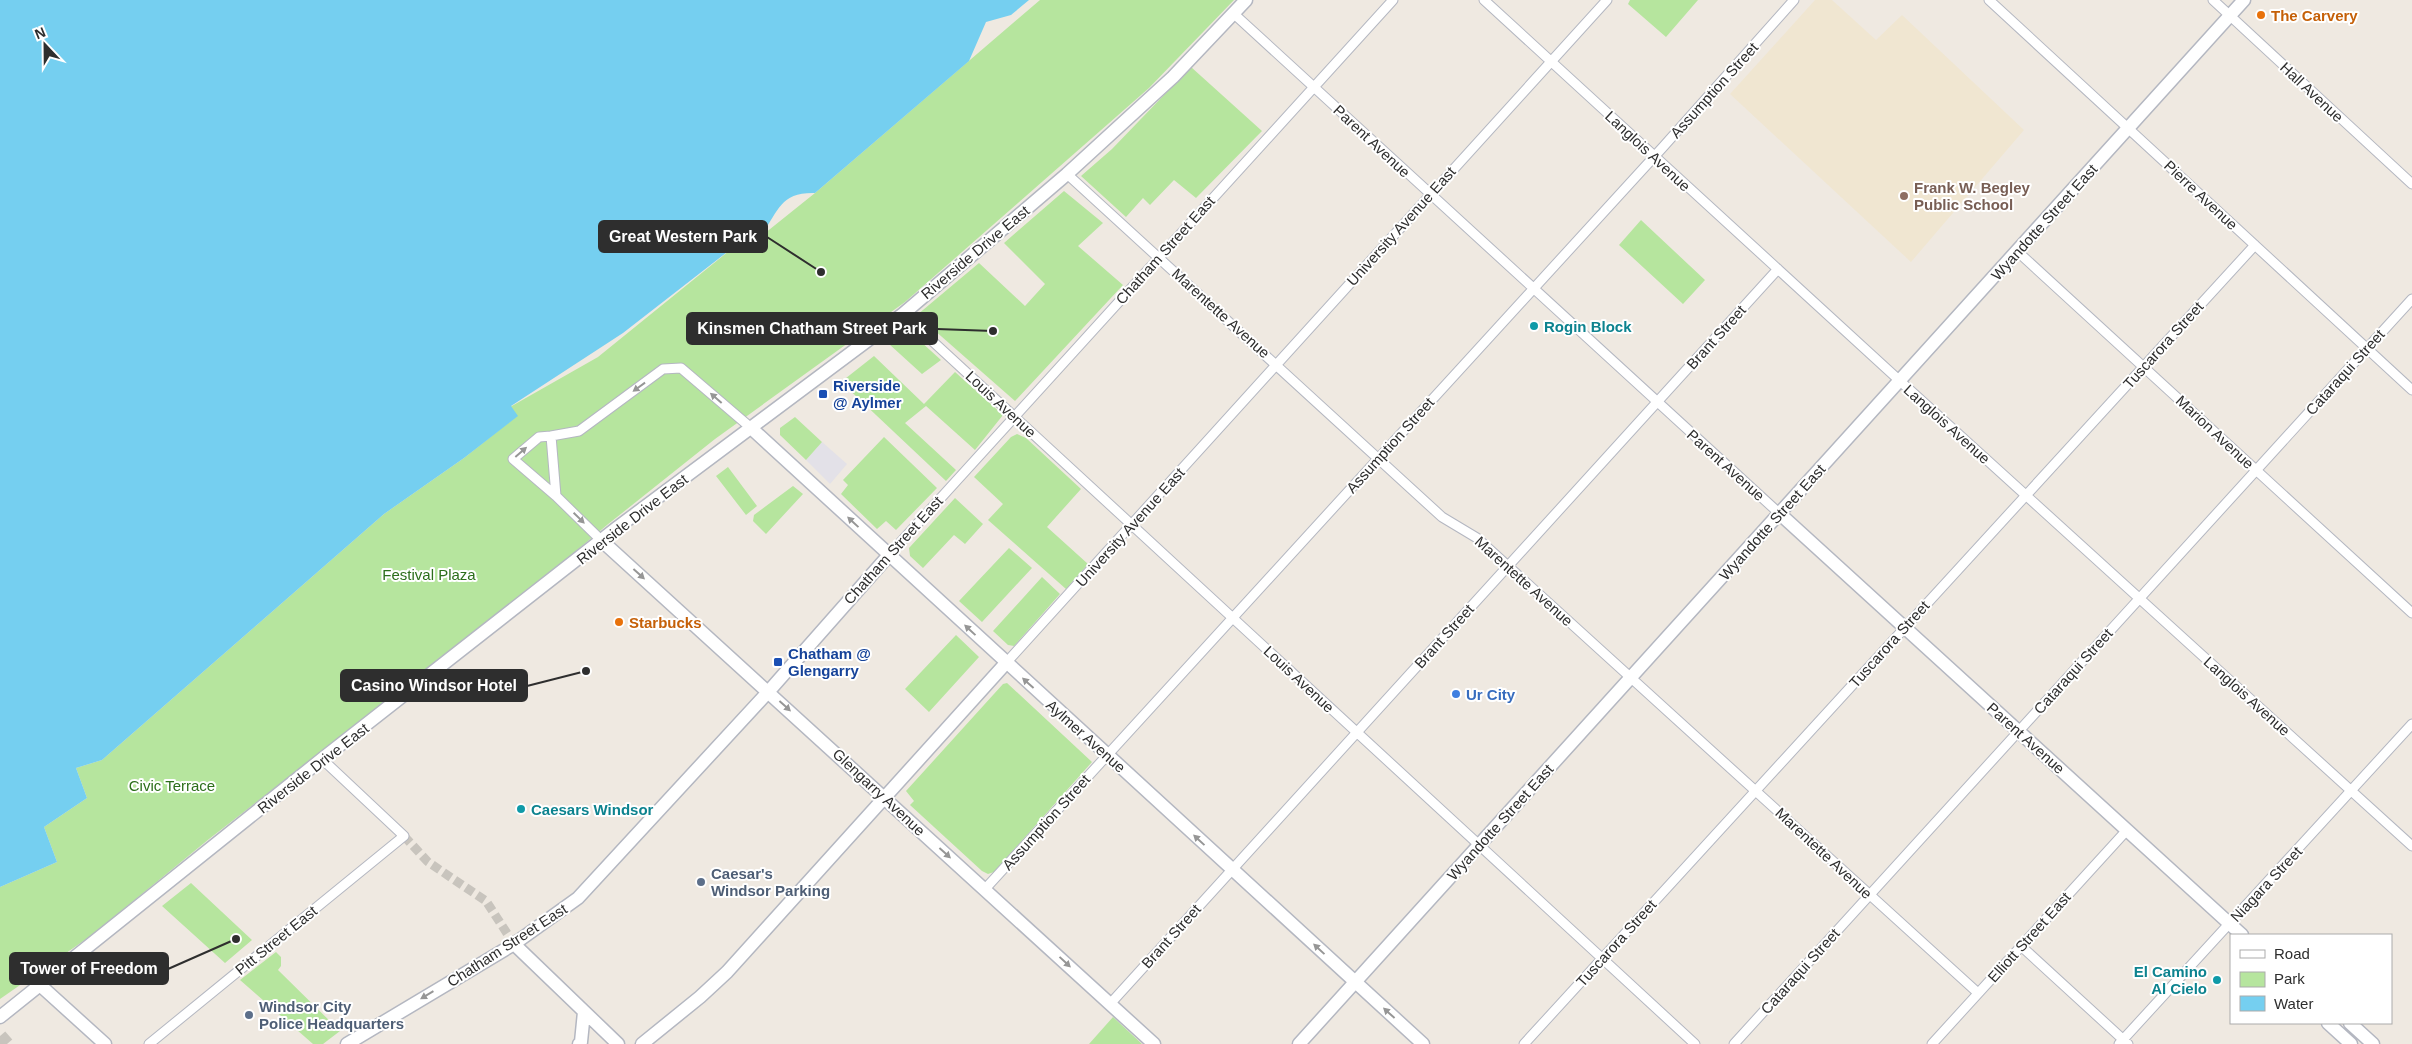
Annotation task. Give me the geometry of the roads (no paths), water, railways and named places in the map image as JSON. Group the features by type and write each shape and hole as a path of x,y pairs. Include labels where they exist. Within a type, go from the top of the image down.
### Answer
{"main road":[{"name":"Riverside Drive East","path":"0,1017 322,759 602,541 750,427 903,314 1067,174 1173,77 1246,0"},
{"name":"Wyandotte Street East","path":"1299,1044 2018,252 2244,0"},
{"name":"Aylmer Avenue","path":"750,427 1423,1044"},
{"name":"Parent Avenue","path":"1780,514 2241,934"},
{"name":"Glengarry Avenue","path":"602,541 769,691 1154,1044"},
{"name":"Chatham Street East","path":"347,1044 514,944 578,898 769,691 889,555"},
{"name":"University Avenue East","path":"642,1044 700,997 727,972 883,796 1006,663"},
{"path":"514,944 618,1044"},
{"path":"41,986 105,1044"},
{"path":"579,1044 581,1042 584,1012"},
{"path":"2329,1024 2352,1044"},
{"path":"2351,1024 2374,1044"}],"street":[{"name":"Chatham Street East","path":"889,555 1393,0"},
{"name":"Langlois Avenue","path":"1484,0 1900,382 2412,846"},
{"name":"University Avenue East","path":"1006,663 1429,194 1608,0"},
{"name":"Assumption Street","path":"985,889 1794,0"},
{"name":"Pierre Avenue","path":"1989,0 2412,390"},
{"name":"Hall Avenue","path":"2213,0 2412,184"},
{"name":"Parent Avenue","path":"1233,14 1780,514"},
{"name":"Marentette Avenue","path":"1067,174 1442,516 1476,538 1508,566 1978,993"},
{"name":"Tuscarora Street","path":"1524,1044 2255,245"},
{"name":"Marion Avenue","path":"2018,252 2412,613"},
{"name":"Brant Street","path":"1110,1004 1778,269"},
{"name":"Cataraqui Street","path":"1734,1044 2412,299"},
{"name":"Louis Avenue","path":"903,314 1696,1044"},
{"path":"602,541 556,496 514,459 539,438 579,431 663,369 681,368 750,427"},
{"path":"551,436 556,496"},
{"name":"Niagara Street","path":"2124,1043 2230,923 2412,724"},
{"name":"Pitt Street East","path":"149,1044 404,836 322,759"},
{"name":"Elliott Street East","path":"1932,1044 2127,830"},
{"path":"2021,946 2124,1043"}],"water":[{"path":"0,0 1029,0 1011,15 986,22 969,61 815,193 794,196 787,200 781,205 759,238 740,242 623,333 511,406 518,416 464,458 384,514 102,760 76,768 87,798 44,827 57,862 0,887"}],"tunnel":[{"path":"404,836 428,862 486,901 514,944"},
{"path":"0,1036 7,1044"}],"place":[{"name":"The Carvery","path":"2261,15"},
{"name":"Frank W. Begley Public School","path":"1904,196"},
{"name":"Great Western Park","path":"821,272"},
{"name":"Rogin Block","path":"1534,326"},
{"name":"Kinsmen Chatham Street Park","path":"993,331"},
{"name":"Riverside @ Aylmer","path":"823,394"},
{"name":"Starbucks","path":"619,622"},
{"name":"Chatham @ Glengarry","path":"778,662"},
{"name":"Casino Windsor Hotel","path":"586,671"},
{"name":"Ur City","path":"1456,694"},
{"name":"Caesars Windsor","path":"521,809"},
{"name":"Caesar's Windsor Parking","path":"701,882"},
{"name":"Tower of Freedom","path":"236,939"},
{"name":"El Camino Al Cielo","path":"2217,980"},
{"name":"Windsor City Police Headquarters","path":"249,1015"}],"park label":[{"name":"Festival Plaza","path":"429,574"},
{"name":"Civic Terrace","path":"172,785"}]}
